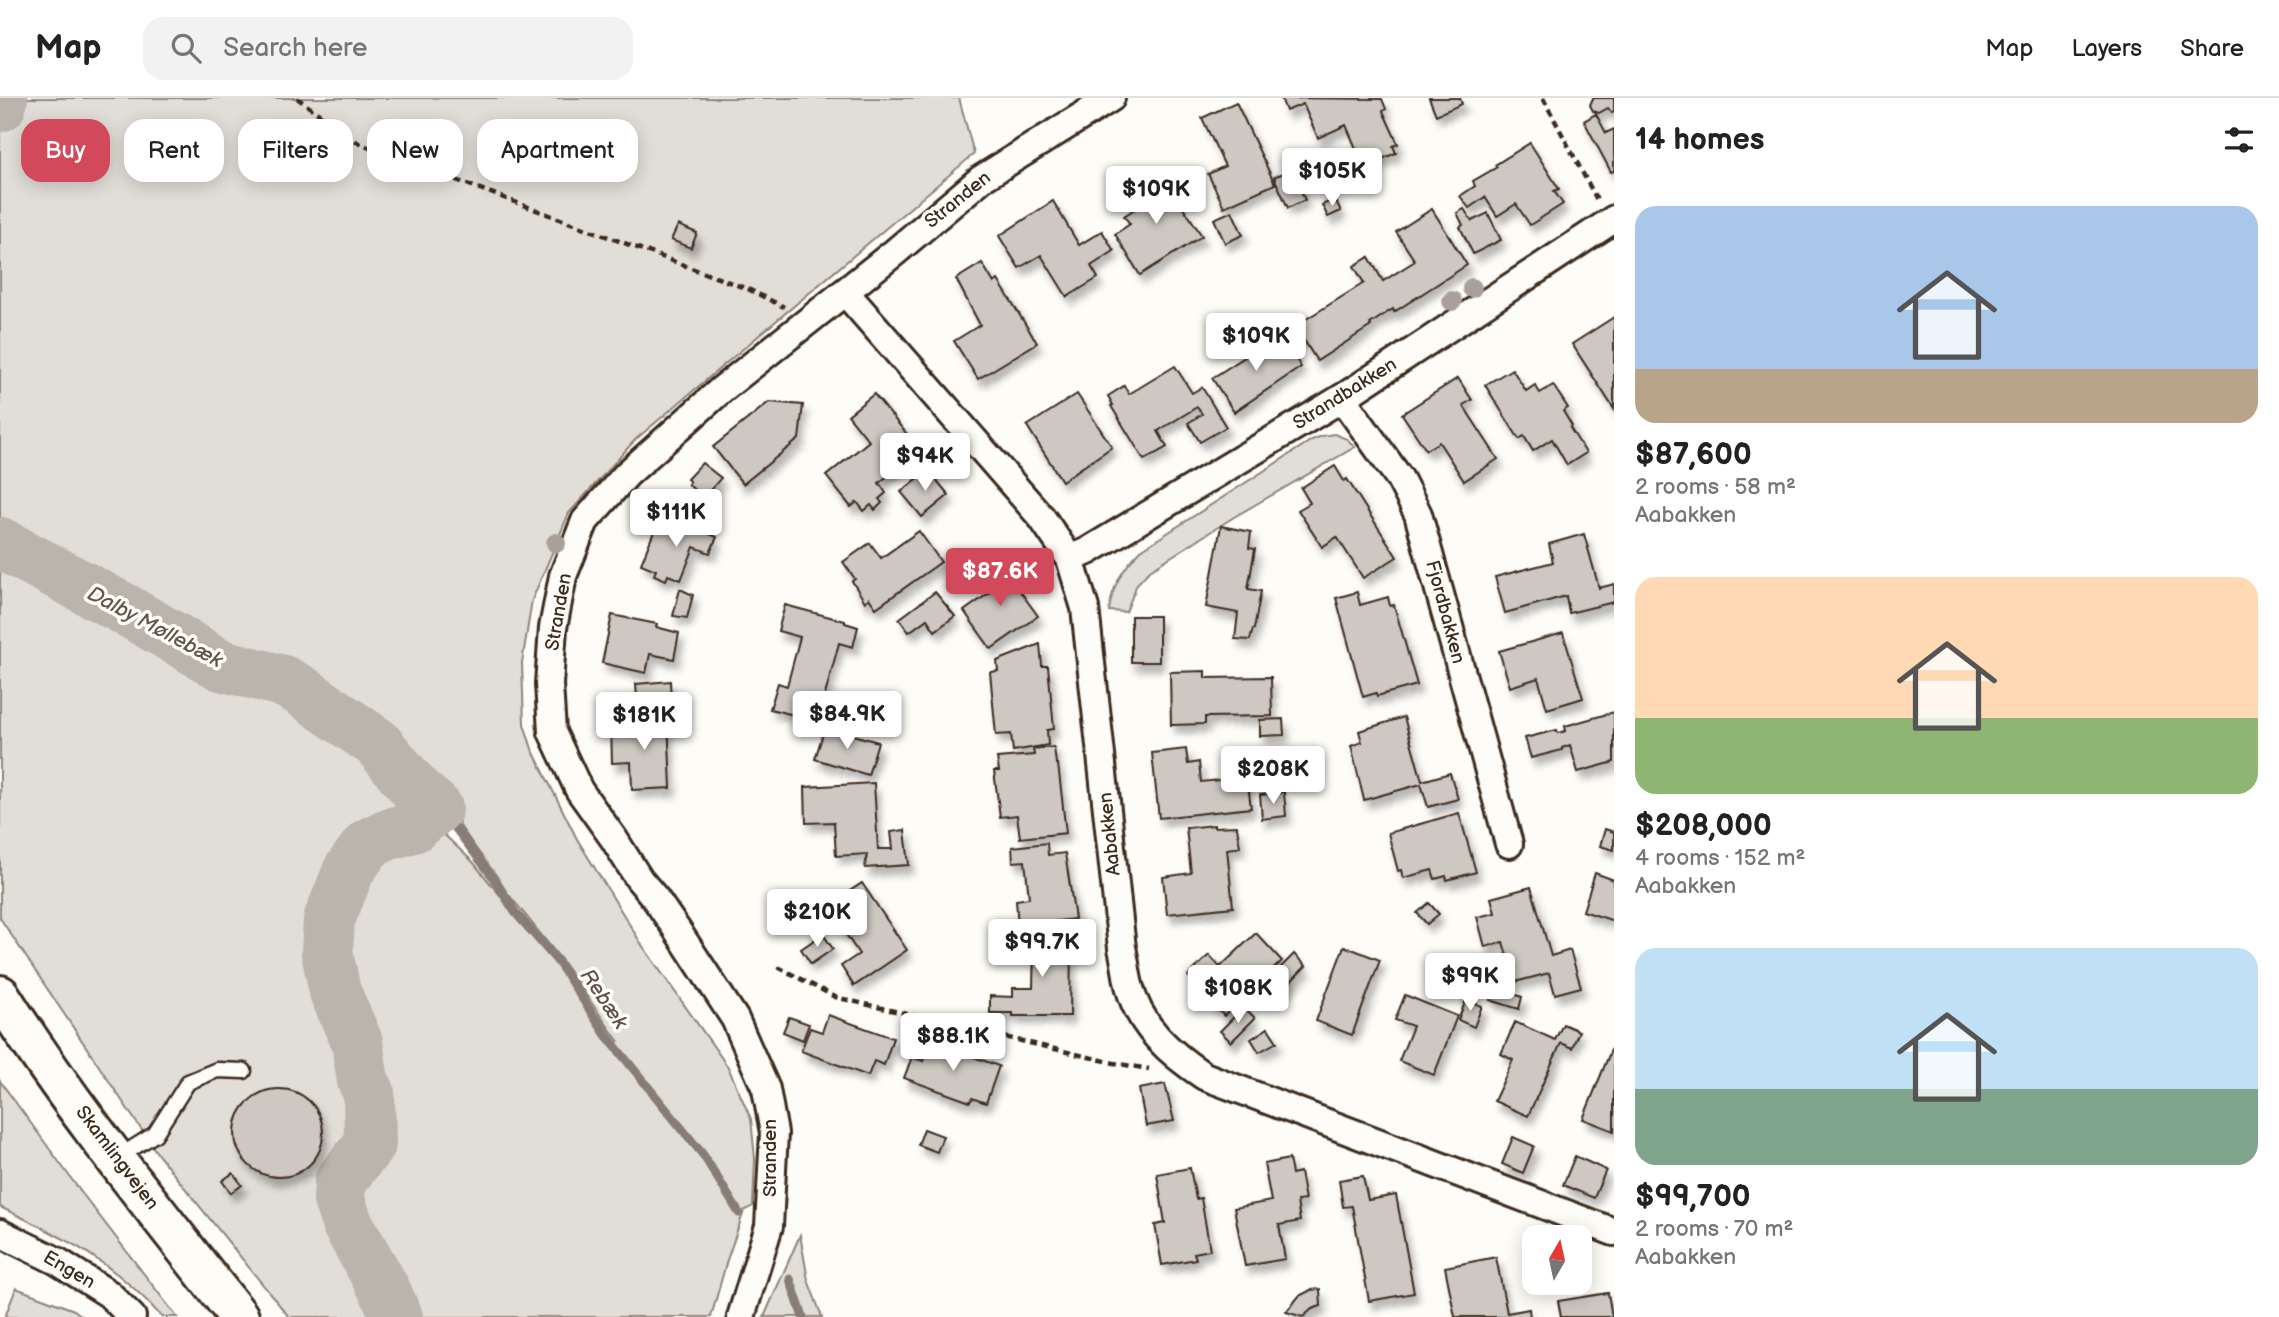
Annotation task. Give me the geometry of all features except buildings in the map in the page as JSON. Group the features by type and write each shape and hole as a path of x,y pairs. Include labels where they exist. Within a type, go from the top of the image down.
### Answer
{"street":[{"name":"Stranden","path":"741,1317 769,1226 774,1133 766,1088 735,1019 579,790 552,732 549,684 553,628 563,576 585,522 627,474 721,390 981,179 1111,98"},
{"name":"Strandbakken","path":"1070,559 1088,551 1342,398 1611,221"},
{"name":"Aabakken","path":"845,292 1042,518 1070,559 1085,608 1129,988 1147,1025 1174,1056 1204,1076 1614,1232"},
{"name":"Fjordbakken","path":"1342,398 1400,478 1418,514 1508,844"},
{"name":"Skamlingvejen","path":"0,995 20,1027 116,1159 239,1317"},
{"name":"Engen","path":"0,1233 57,1261 109,1294 132,1317"}],"lane":[{"path":"116,1159 155,1134 188,1082 217,1070 244,1070"}],"path":[{"path":"297,98 360,144 750,290 810,319"},
{"path":"1543,98 1611,221"},
{"path":"778,967 835,997 1114,1063 1151,1069 1174,1056"}],"shaded area":[{"path":"0,98 959,98 974,154 635,440 569,513 532,600 522,663 524,724 532,749 577,839 642,945 728,1067 751,1119 755,1159 753,1206 744,1211 711,1317 289,1317 159,1156 0,918","holes":["423,784 458,819 460,826 505,890 560,958 619,1042 473,862 434,825 376,847 352,878 341,933 348,990 326,989 320,959 319,929 345,851 365,832 408,812 409,792"]},
{"path":"1334,434 1347,439 1355,447 1234,517 1150,570 1137,584 1126,612 1109,611 1119,578 1141,550 1312,440"},
{"path":"0,1081 177,1317 162,1317 107,1266 67,1240 0,1207"},
{"path":"800,1235 808,1280 822,1317 764,1317"},
{"path":"16,1288 74,1310 83,1317 5,1317"}],"waterway":[{"name":"Dalby Møllebæk","path":"0,106 2,98"},
{"name":"Dalby Møllebæk","path":"0,543 126,610 221,665 283,681 300,690 377,743 417,791 437,808 413,827 368,844 349,870 329,920 327,952 335,992 357,1042 363,1081 369,1092 370,1144 340,1181 339,1200 347,1223 397,1317"},
{"name":"Rebæk","path":"437,808 493,877 515,912 559,963 606,1035 704,1156 739,1213"},
{"name":"Rebæk","path":"790,1279 803,1317"}]}
